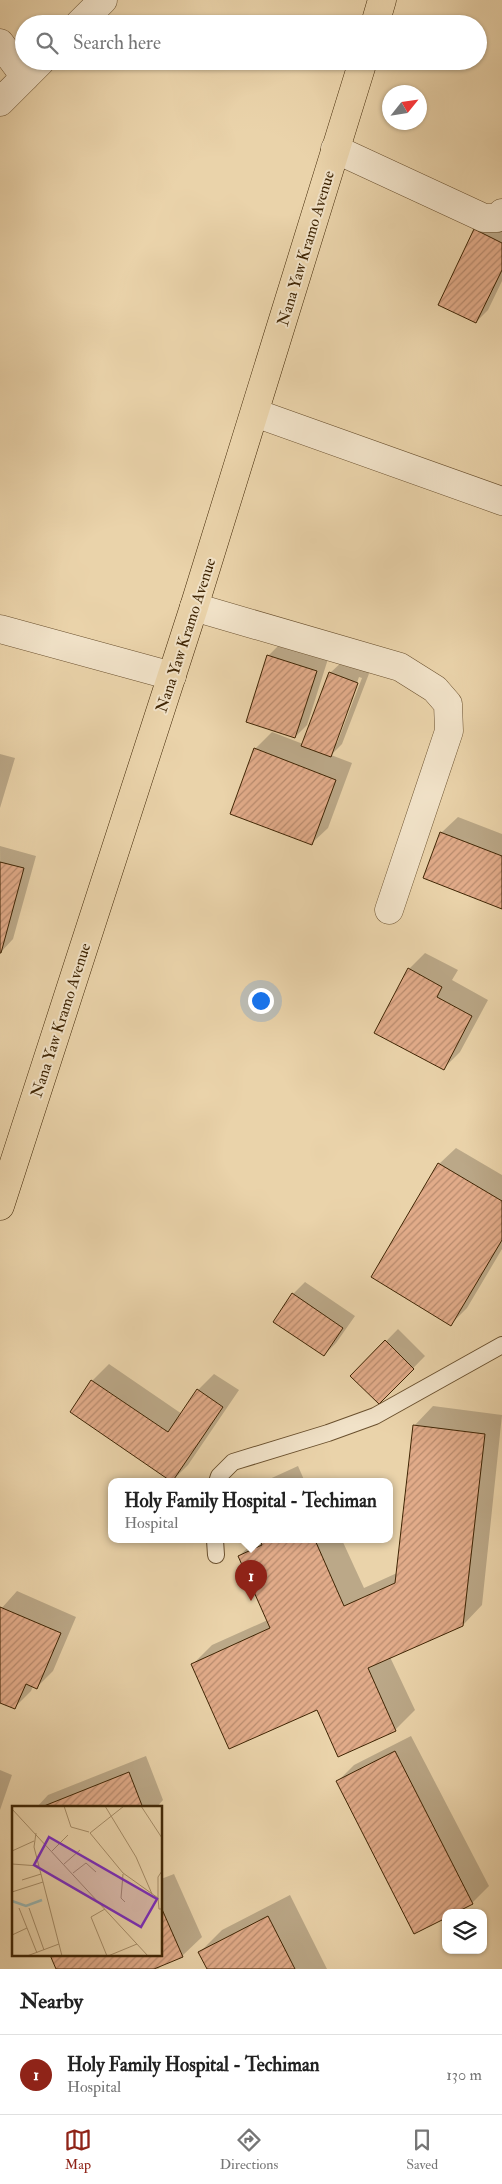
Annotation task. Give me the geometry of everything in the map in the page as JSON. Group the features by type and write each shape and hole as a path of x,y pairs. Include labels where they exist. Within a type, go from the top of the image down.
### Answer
{"main road":[{"path":"378,15 382,0"},
{"name":"Nana Yaw Kramo Avenue","path":"0,1206 194,607 360,70"}],"street":[{"path":"88,15 103,0"},
{"path":"0,42 15,54"},
{"path":"0,102 32,70"},
{"path":"335,149 484,218 497,218 502,214"},
{"path":"255,413 502,501"},
{"path":"194,607 400,667 435,689 448,704 449,731 389,910"},
{"path":"0,629 172,676"}],"lane":[{"path":"218,1478 233,1462 328,1433 375,1416 502,1344"}],"building":[{"path":"474,229 502,243 502,270 476,323 438,305"},
{"path":"267,655 317,671 295,738 246,722"},
{"path":"329,672 358,683 331,757 301,746"},
{"path":"254,748 336,780 312,845 230,814"},
{"path":"440,832 502,856 502,909 423,878"},
{"path":"0,862 24,868 1,953 0,953"},
{"path":"408,968 442,987 437,997 472,1016 444,1070 374,1033"},
{"path":"438,1163 502,1201 502,1240 451,1326 371,1277"},
{"path":"292,1293 343,1328 324,1356 273,1322"},
{"path":"385,1340 414,1369 379,1404 350,1376"},
{"path":"91,1380 168,1432 197,1389 223,1407 175,1478 166,1478 70,1412"},
{"path":"413,1425 485,1434 463,1626 368,1668 396,1731 338,1757 317,1710 229,1749 191,1664 270,1628 238,1556 262,1545 261,1543 316,1543 344,1606 395,1583"},
{"path":"0,1607 61,1633 37,1689 26,1684 15,1709 0,1703"},
{"path":"395,1751 473,1904 463,1909 442,1909 442,1920 414,1934 336,1781"},
{"path":"129,1772 142,1806 44,1806"},
{"path":"162,1909 183,1957 154,1969 56,1969 50,1956 162,1956"},
{"path":"268,1916 295,1969 207,1969 198,1952"}],"place":[{"name":"Holy Family Hospital - Techiman","path":"251,1601"}]}
